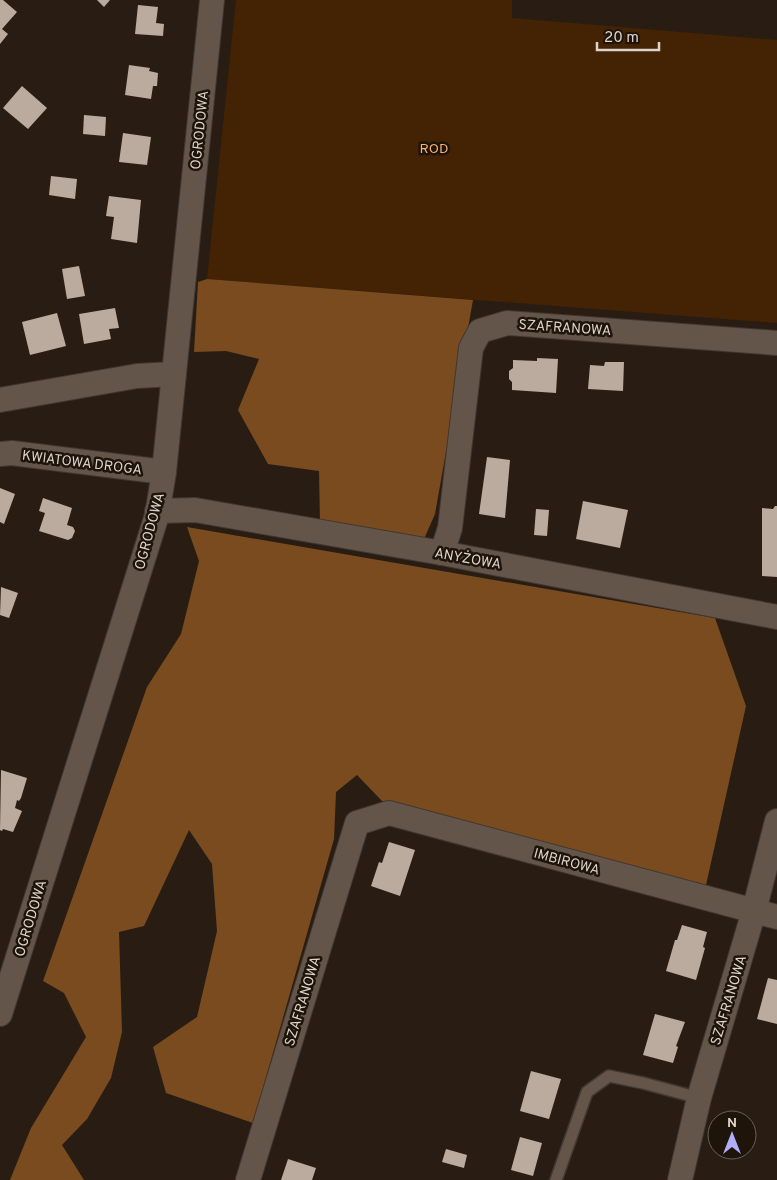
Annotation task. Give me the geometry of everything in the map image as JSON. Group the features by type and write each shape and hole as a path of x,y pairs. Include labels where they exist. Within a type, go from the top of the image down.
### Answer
{"street":[{"name":"OGRODOWA","path":"0,1014 157,511 164,472 212,0"},
{"name":"SZAFRANOWA","path":"442,553 450,528 471,348 480,331 507,323 767,342"},
{"path":"0,400 137,376 174,374"},
{"name":"KWIATOWA DROGA","path":"0,454 12,453 164,472"},
{"name":"ANYŻOWA","path":"157,511 195,510 442,553 777,617"},
{"name":"IMBIROWA","path":"357,823 389,813 777,918"},
{"name":"SZAFRANOWA","path":"680,1180 699,1098 754,911 777,821"},
{"name":"SZAFRANOWA","path":"248,1180 357,823"}],"lane":[{"path":"556,1180 587,1092 609,1076 699,1098"}],"green space":[{"name":"ROD","path":"236,0 512,0 512,18 777,40 777,323 207,279"}],"shaded area":[{"path":"207,279 473,300 435,514 424,539 320,522 319,471 268,464 238,410 259,359 226,351 194,352 198,282"},
{"path":"187,527 715,618 746,706 706,885 382,801 357,775 336,792 334,839 253,1123 166,1093 153,1047 197,1017 217,931 212,864 189,830 144,926 119,932 122,1032 111,1078 87,1119 62,1145 84,1180 10,1180 31,1128 86,1037 64,993 43,981 147,687 181,634 199,561"}],"building":[{"path":"0,0 3,0 17,12 2,29 8,34 0,44"},
{"path":"97,0 110,0 104,7"},
{"path":"138,5 158,7 156,23 164,24 163,36 135,34"},
{"path":"129,65 150,68 149,71 158,73 157,86 153,86 151,99 125,95"},
{"path":"22,86 47,108 28,129 3,108"},
{"path":"84,115 106,117 105,136 83,134"},
{"path":"123,133 151,137 147,165 119,162"},
{"path":"51,176 77,179 75,199 49,195"},
{"path":"109,196 141,200 137,243 111,239 114,217 106,216"},
{"path":"79,266 85,296 67,299 62,269"},
{"path":"115,308 119,328 109,329 111,339 84,344 79,314"},
{"path":"57,313 66,346 30,355 22,322"},
{"path":"537,358 558,359 556,393 512,390 509,371 513,368 513,360 537,361"},
{"path":"605,362 624,362 623,391 588,389 590,365 604,366"},
{"path":"487,457 510,460 505,518 479,514"},
{"path":"0,488 15,494 4,524 0,522"},
{"path":"43,498 72,508 67,525 73,527 75,531 72,538 68,540 39,531 45,513 39,511"},
{"path":"583,501 628,510 620,548 576,539"},
{"path":"777,506 777,577 762,576 762,508 773,509"},
{"path":"536,509 549,510 547,536 534,535"},
{"path":"1,587 18,593 9,618 0,615"},
{"path":"1,770 27,778 21,798 19,801 17,800 15,808 22,811 13,832 0,830"},
{"path":"389,842 415,850 400,896 371,886 379,862 382,863"},
{"path":"682,925 707,932 703,947 705,948 696,980 666,971 675,940 677,940"},
{"path":"768,978 777,980 777,1024 757,1019"},
{"path":"655,1014 685,1022 676,1046 678,1047 673,1063 643,1055"},
{"path":"531,1071 561,1079 549,1119 520,1111"},
{"path":"520,1137 542,1143 533,1176 511,1170"},
{"path":"446,1149 467,1155 464,1168 442,1162"},
{"path":"288,1159 316,1168 312,1180 281,1180"}]}
